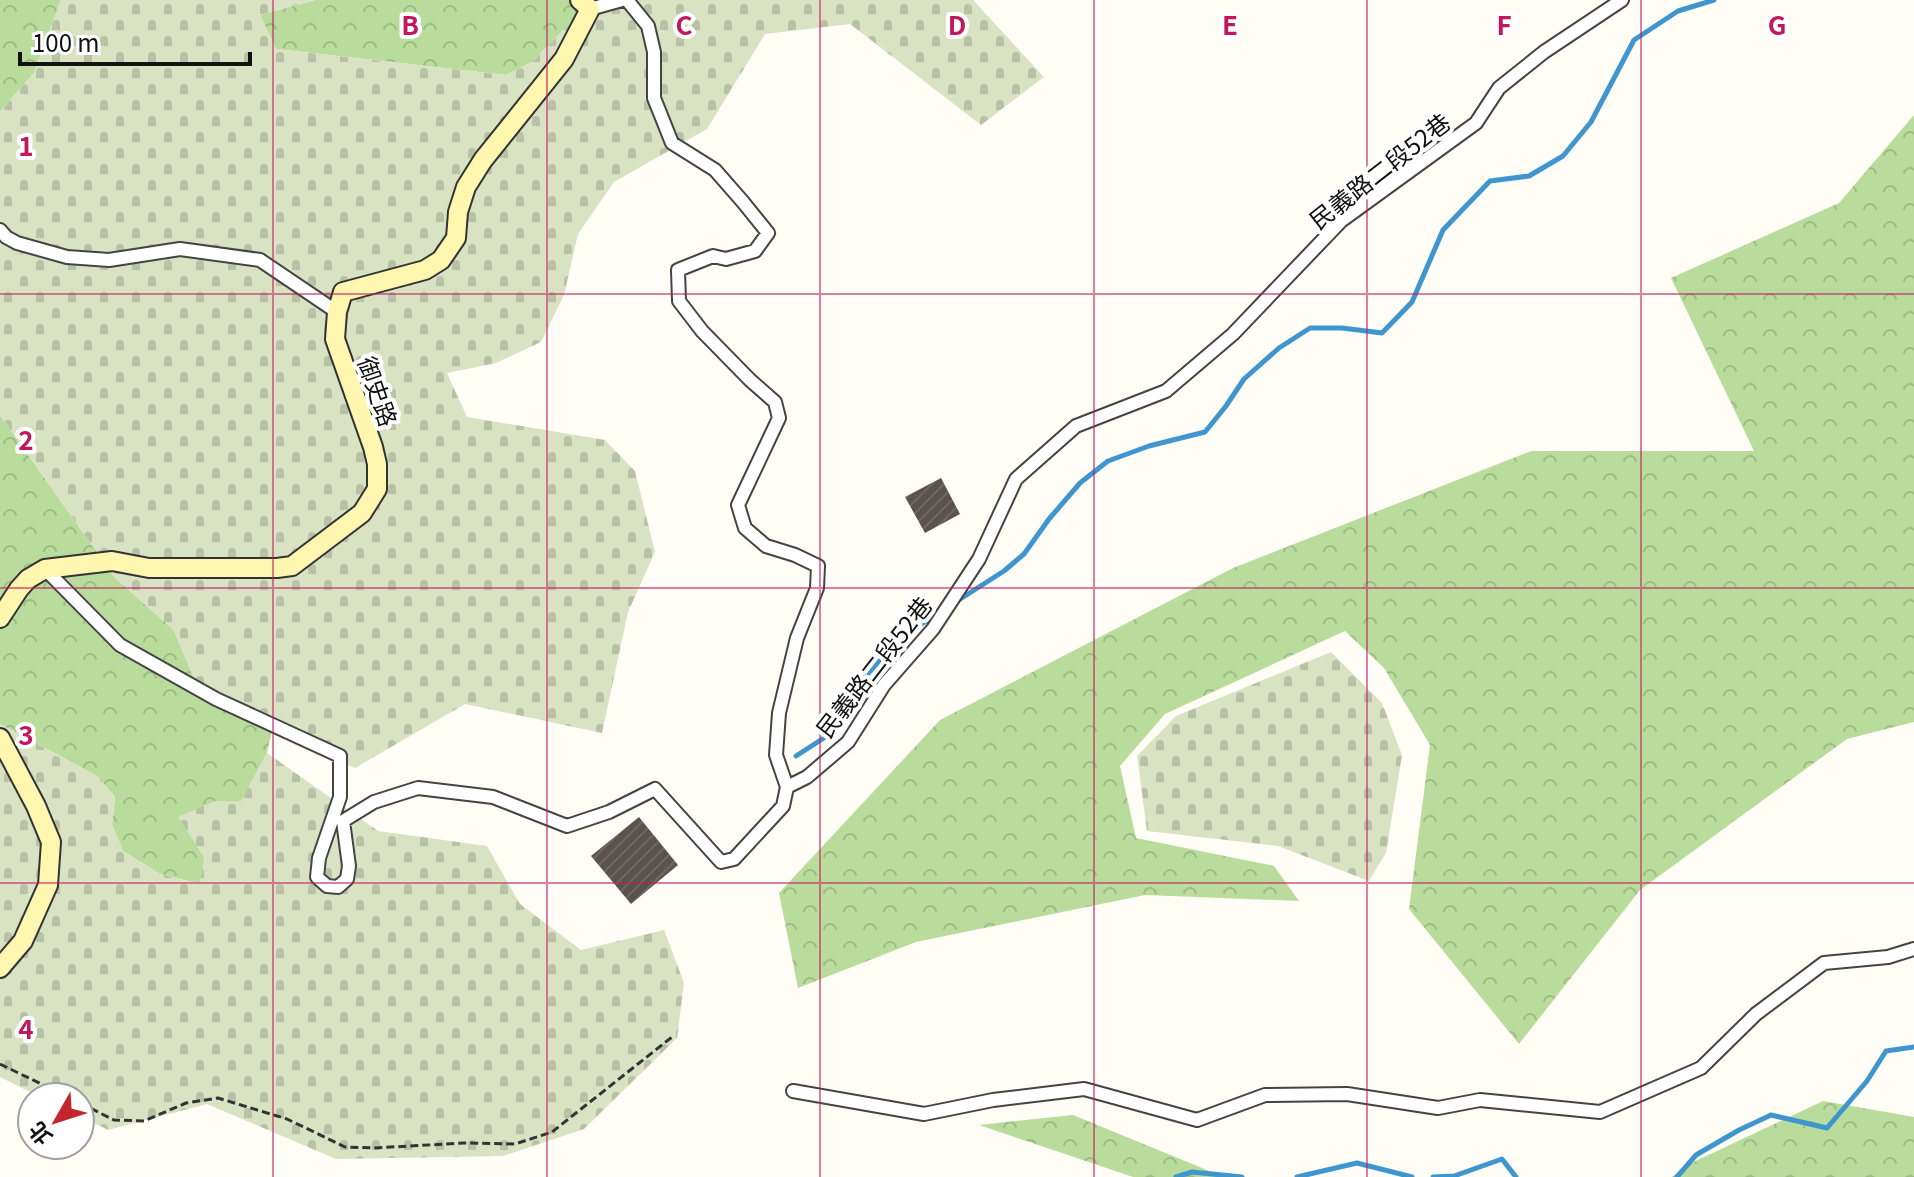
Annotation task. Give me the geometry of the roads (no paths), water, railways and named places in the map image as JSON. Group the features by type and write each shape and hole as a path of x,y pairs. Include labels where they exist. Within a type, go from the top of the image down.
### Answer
{"street":[{"name":"民義路二段52巷","path":"585,4 625,0 648,26 654,52 654,98 672,143 715,170 768,233 755,251 726,259 713,256 678,270 679,301 702,331 775,402 779,418 738,505 745,528 766,546 818,566 817,588 797,638 779,713 776,755 787,787 807,777 848,742 884,685 933,629 979,559 1016,479 1076,426 1166,391 1233,334 1341,221 1476,123 1499,88 1544,52 1622,0"},
{"path":"0,230 17,243 67,257 109,260 180,249 260,260 337,312 343,292 425,270 441,260 456,238 458,212 466,187 483,160 564,59 585,4"},
{"name":"御史路","path":"45,569 112,561 149,568 292,566 362,513 377,489 377,464 335,339 337,312"},
{"path":"0,618 28,579 45,569 120,645 216,699 340,756 340,797 319,858 317,877 327,886 338,887 347,879 349,866 343,821 374,802 418,788 493,797 567,826 609,812 655,789 721,862 734,859 783,806 787,787"},
{"path":"0,738 51,842 48,885 23,941 0,968"},
{"path":"793,1091 924,1114 993,1100 1084,1089 1197,1120 1265,1095 1347,1094 1438,1108 1480,1100 1600,1112 1701,1068 1756,1014 1824,963 1888,957 1914,949"}],"waterway":[{"path":"954,603 1004,571 1024,554 1080,483 1108,461 1149,446 1205,432 1244,379 1279,348 1310,328 1382,333 1412,302 1443,230 1490,181 1529,176 1563,156 1591,122 1634,40 1678,11 1714,0"},
{"path":"796,756 830,734 844,700 901,637 939,613"},
{"path":"1677,1177 1696,1155 1771,1115 1827,1128 1867,1081 1886,1051 1914,1047"},
{"path":"1433,1177 1454,1176 1502,1159 1516,1177"},
{"path":"1297,1177 1357,1163 1412,1177"},
{"path":"1176,1177 1192,1172 1242,1177"}]}
